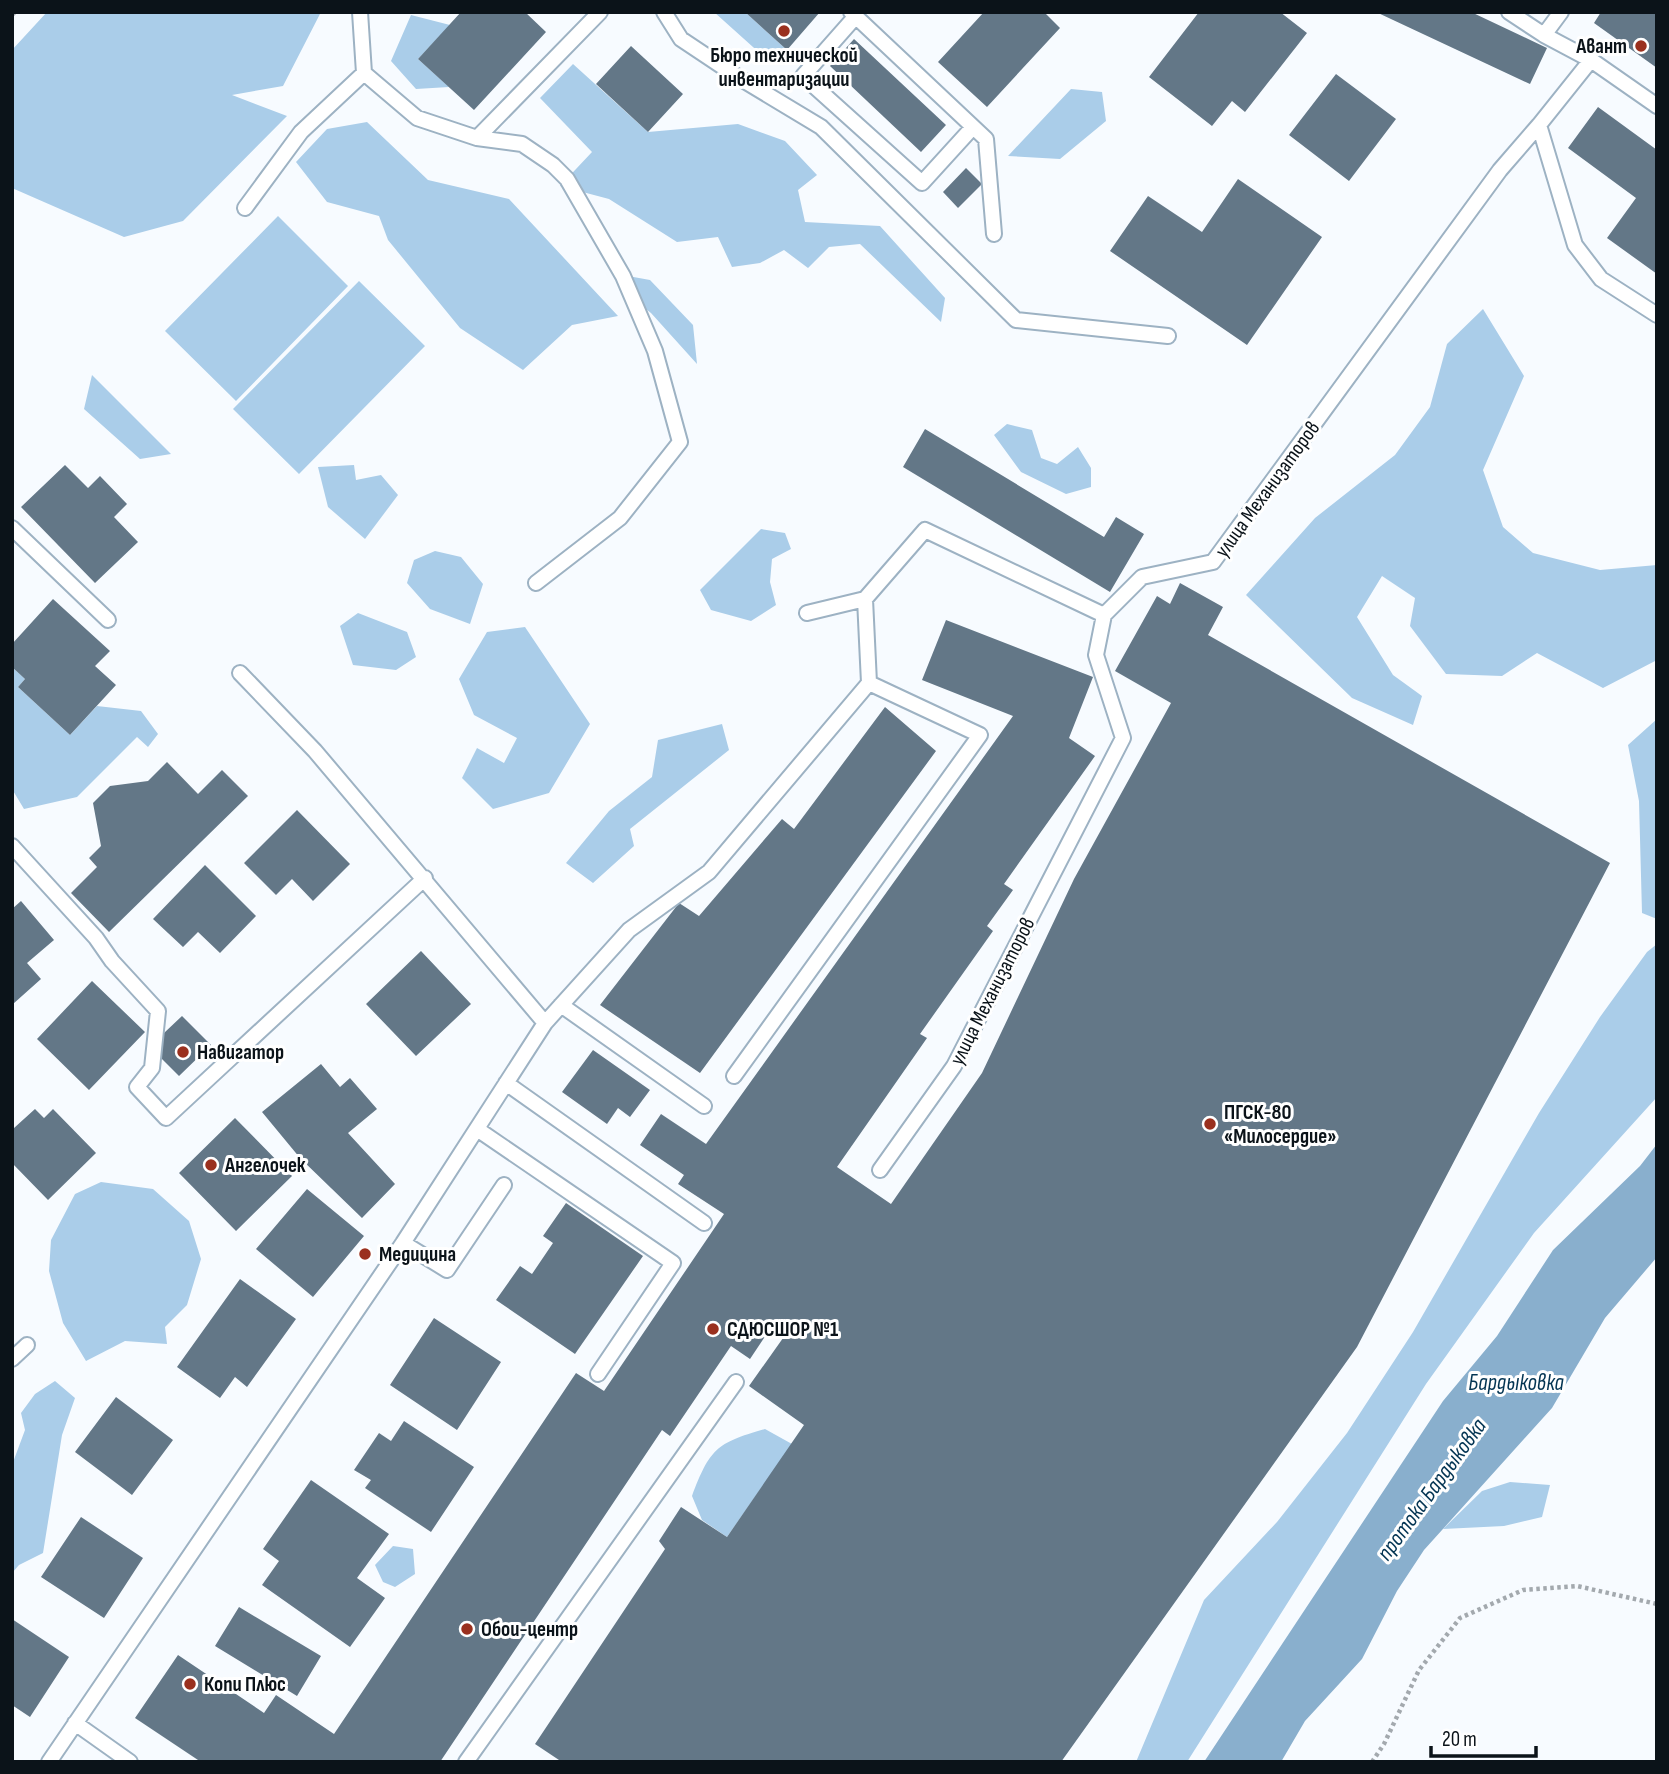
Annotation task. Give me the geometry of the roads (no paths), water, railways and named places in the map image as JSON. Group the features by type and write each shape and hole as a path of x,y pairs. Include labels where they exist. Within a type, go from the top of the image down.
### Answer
{"lane":[{"path":"360,12 364,73 417,118 477,138 522,144 553,165 567,179 628,289 655,351 680,442 620,518 537,583"},
{"path":"477,138 600,12"},
{"path":"664,12 681,39 821,127 1016,320 1168,336"},
{"path":"1509,12 1544,35 1591,60 1657,107"},
{"path":"1544,35 1561,12"},
{"path":"973,127 922,183 803,76 853,14 986,139 994,234"},
{"name":"улица Механизаторов","path":"880,1170 954,1066 1123,738 1096,655 1104,615 1142,576 1213,562 1500,170 1591,60"},
{"path":"245,208 301,132 364,73"},
{"path":"1539,125 1575,245 1601,279 1657,315"},
{"path":"12,528 108,620"},
{"path":"807,613 865,598 925,530 1104,615"},
{"path":"49,1762 403,1243 545,1023 629,930 709,872 869,683 865,598"},
{"path":"240,673 315,751 545,1023"},
{"path":"734,1076 980,735 869,683"},
{"path":"12,846 158,1011 152,1068 137,1087 166,1118 425,878"},
{"path":"561,1005 704,1106"},
{"path":"506,1083 704,1223"},
{"path":"477,1129 673,1263 598,1374"},
{"path":"403,1243 447,1270 504,1185"},
{"path":"12,1359 27,1345"},
{"path":"466,1762 736,1382"},
{"path":"75,1723 130,1762"}],"water":[{"name":"Бардыковка","path":"1657,1144 1657,1257 1605,1318 1552,1408 1424,1550 1397,1591 1362,1659 1305,1721 1281,1762 1204,1762 1443,1401 1497,1336 1553,1250 1640,1166"}],"place":[{"name":"Бюро технической инвентаризации","path":"784,31"},
{"name":"Авант","path":"1641,46"},
{"name":"Навигатор","path":"183,1052"},
{"name":"ПГСК-80 «Милосердие»","path":"1210,1124"},
{"name":"Ангелочек","path":"211,1165"},
{"name":"Медицина","path":"365,1254"},
{"name":"СДЮСШОР №1","path":"713,1329"},
{"name":"Обои-центр","path":"467,1629"},
{"name":"Копи Плюс","path":"190,1684"}],"water label":[{"name":"протока Бардыковка","path":"1431,1489"}]}
